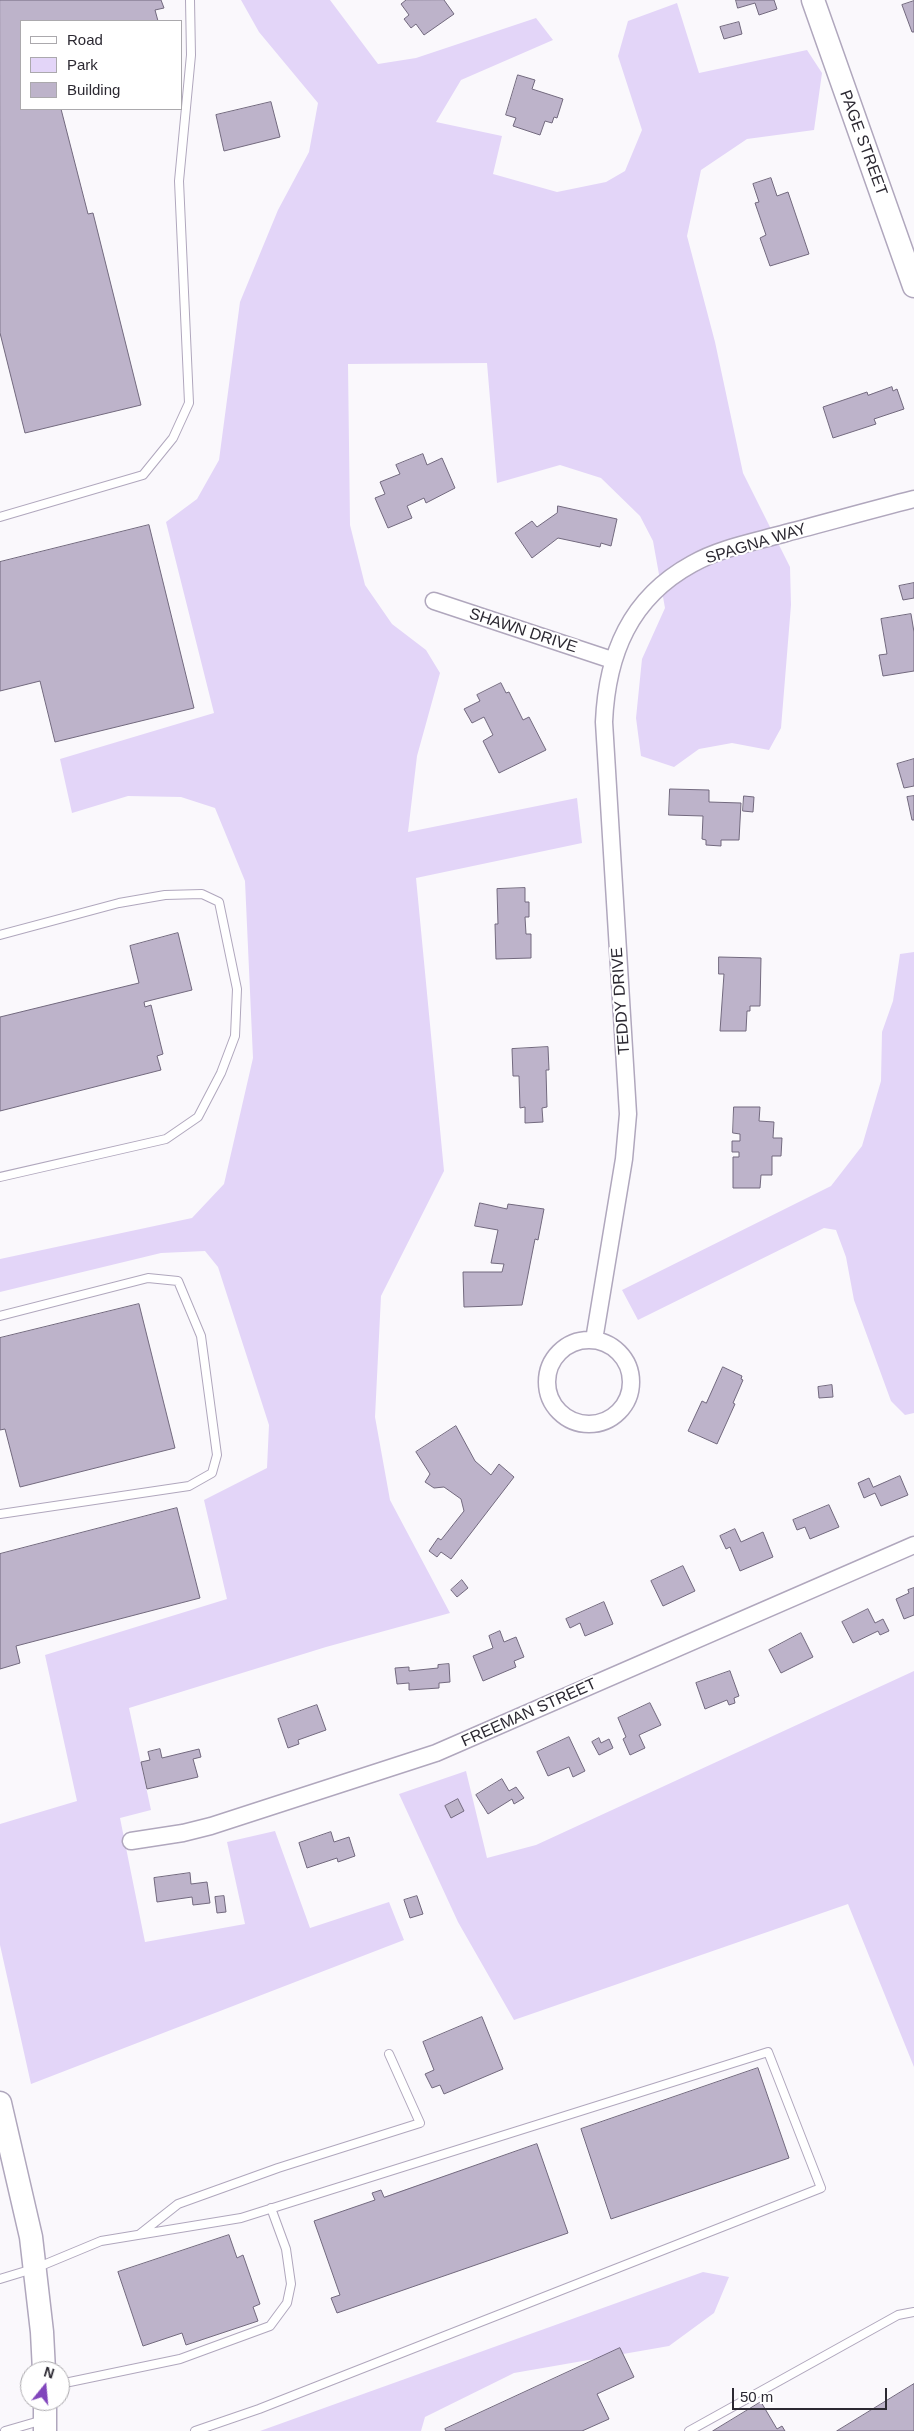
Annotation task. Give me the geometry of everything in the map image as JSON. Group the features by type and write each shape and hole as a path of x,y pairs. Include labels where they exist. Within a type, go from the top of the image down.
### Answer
{"main road":[{"name":"PAGE STREET","path":"812,0 914,286"},
{"path":"0,2103 25,2205 36,2268 43,2361"}],"street":[{"name":"SPAGNA WAY","path":"612,660 626,629 641,606 661,585 692,564 727,549 914,498"},
{"name":"SHAWN DRIVE","path":"434,601 612,660"},
{"name":"TEDDY DRIVE","path":"594,1340 624,1159 628,1114 604,722 605,691 612,660"},
{"path":"594,1340 608,1344 620,1353 628,1365 632,1379 631,1392 626,1405 617,1415 606,1422 593,1425 580,1424 567,1419 557,1410 549,1398 546,1383 548,1369 556,1356 566,1346 580,1341 594,1340"},
{"name":"FREEMAN STREET","path":"131,1841 183,1833 211,1826 436,1753 914,1546"}],"lane":[{"path":"0,517 142,474 173,438 189,403 179,180 191,55 190,0"},
{"path":"0,935 119,904 165,895 202,894 219,902 237,990 235,1036 221,1074 198,1117 166,1139 0,1177"},
{"path":"0,1316 148,1278 178,1281 201,1336 218,1455 212,1473 190,1486 0,1514"},
{"path":"0,2279 36,2268 102,2241 241,2218 768,2052 821,2188 259,2410 195,2431"},
{"path":"139,2235 178,2204 278,2168 420,2123 389,2054"},
{"path":"70,2382 180,2359 270,2326 287,2303 291,2284 286,2249 270,2208"},
{"path":"689,2431 898,2315 914,2312"},
{"path":"5,2431 45,2417"}],"green space":[{"path":"241,0 330,0 378,64 416,58 536,18 553,40 461,80 436,122 502,136 493,174 557,192 606,182 625,171 642,130 618,56 628,21 677,3 699,73 807,50 822,73 814,130 747,139 701,170 687,236 715,342 743,473 790,567 791,605 781,728 769,750 732,743 699,749 674,767 641,756 636,718 642,659 665,608 653,541 640,516 601,478 560,465 497,483 487,363 348,364 350,525 365,585 392,624 426,650 440,673 417,756 408,832 577,798 582,843 416,878 444,1171 381,1296 375,1417 390,1500 450,1613 326,1647 129,1708 151,1810 120,1818 145,1942 245,1924 227,1842 275,1831 310,1928 389,1902 404,1940 31,2084 0,1945 0,1824 77,1801 45,1655 227,1599 204,1500 267,1468 269,1425 218,1267 205,1251 161,1253 0,1292 0,1259 192,1218 224,1184 253,1058 245,881 215,808 181,797 128,796 72,813 60,759 214,713 166,522 197,499 219,460 240,302 278,210 309,152 318,103 259,32"},
{"path":"914,952 914,1413 905,1415 891,1401 854,1300 846,1257 836,1230 824,1228 638,1320 622,1290 831,1186 862,1146 881,1081 882,1032 893,1001 900,954"},
{"path":"914,1671 914,2067 848,1904 514,2020 458,1922 399,1794 466,1771 487,1858 536,1845"},
{"path":"703,2272 729,2277 714,2313 669,2346 514,2373 425,2417 421,2431 260,2431"}],"building":[{"path":"0,0 161,0 164,8 155,10 158,20 20,20 20,110 61,110 88,214 93,213 141,405 25,433 0,333"},
{"path":"406,0 444,0 454,14 424,35 416,24 411,28 404,19 409,15 401,4"},
{"path":"736,0 774,0 777,9 759,15 755,3 738,8"},
{"path":"914,1 914,32 912,32 902,5"},
{"path":"739,22 742,34 724,39 720,27"},
{"path":"518,75 535,80 532,89 563,99 557,118 554,117 552,123 545,121 540,135 513,126 516,118 506,115"},
{"path":"271,102 280,137 224,151 216,115"},
{"path":"771,178 777,196 788,192 809,254 770,266 760,238 766,235 755,203 759,202 753,184"},
{"path":"892,387 893,391 897,389 904,409 874,419 876,424 833,438 823,407 867,392 868,395"},
{"path":"423,454 427,465 442,458 455,488 426,503 424,498 407,506 412,518 388,528 375,498 385,494 380,482 400,474 396,465"},
{"path":"558,506 617,519 611,546 601,543 600,547 558,538 532,558 515,533 532,521 537,527 557,513"},
{"path":"149,525 194,708 55,742 40,681 0,691 0,562"},
{"path":"914,583 914,598 903,600 899,586"},
{"path":"911,614 914,632 914,671 883,676 879,655 887,654 881,619"},
{"path":"501,683 506,693 509,692 523,720 529,717 546,750 499,773 483,741 493,735 484,717 472,723 464,709 480,701 477,695"},
{"path":"914,759 914,786 904,788 897,764"},
{"path":"670,789 709,790 709,802 741,803 739,840 721,840 721,846 706,845 706,840 702,839 703,816 669,815"},
{"path":"744,796 754,797 753,812 743,811"},
{"path":"914,796 914,820 912,820 907,797"},
{"path":"525,888 525,902 529,902 529,917 525,917 526,934 531,934 531,958 496,959 497,889"},
{"path":"178,933 192,990 144,1002 145,1007 151,1005 163,1054 157,1056 161,1070 0,1111 0,1017 139,983 130,946"},
{"path":"719,957 761,958 760,1006 750,1006 750,1011 747,1011 746,1031 720,1031 724,974 719,974"},
{"path":"548,1047 549,1070 546,1070 547,1107 542,1108 543,1122 525,1123 525,1107 520,1108 519,1076 513,1076 512,1049"},
{"path":"734,1107 760,1107 759,1121 774,1122 773,1138 782,1138 781,1156 772,1156 772,1175 761,1175 760,1188 733,1188 733,1157 739,1157 739,1152 732,1152 732,1141 740,1141 740,1134 733,1133"},
{"path":"480,1203 507,1209 508,1204 544,1209 538,1240 535,1239 522,1305 464,1307 463,1272 502,1272 504,1264 491,1263 498,1230 475,1226"},
{"path":"139,1304 175,1448 20,1487 5,1429 0,1430 0,1338"},
{"path":"723,1367 742,1376 741,1379 743,1380 733,1403 735,1404 717,1444 688,1431 702,1401 706,1403"},
{"path":"832,1385 833,1397 819,1398 818,1387"},
{"path":"456,1426 475,1461 491,1475 499,1464 514,1477 451,1559 441,1552 437,1557 429,1551 438,1538 441,1540 464,1511 461,1499 444,1487 434,1488 425,1482 430,1474 416,1452"},
{"path":"900,1476 908,1495 881,1506 875,1493 864,1498 858,1483 869,1478 873,1487"},
{"path":"829,1505 839,1527 810,1539 805,1527 797,1530 793,1520"},
{"path":"177,1508 200,1598 16,1646 20,1663 0,1669 0,1554"},
{"path":"735,1529 741,1542 763,1532 773,1557 740,1571 730,1547 726,1549 720,1536"},
{"path":"683,1566 695,1591 663,1606 651,1581"},
{"path":"462,1580 468,1588 457,1597 451,1590"},
{"path":"914,1588 914,1615 904,1619 896,1599 909,1593 908,1590"},
{"path":"604,1602 613,1624 585,1636 580,1623 570,1628 566,1619"},
{"path":"868,1609 875,1623 883,1619 889,1631 880,1635 878,1631 853,1643 842,1622"},
{"path":"500,1631 504,1642 516,1637 524,1657 514,1661 516,1667 483,1681 473,1656 493,1648 489,1636"},
{"path":"801,1633 813,1657 781,1673 769,1650"},
{"path":"449,1664 450,1682 439,1683 439,1688 409,1690 409,1683 397,1684 395,1668 409,1667 409,1671 438,1668 438,1665"},
{"path":"730,1671 739,1696 734,1698 735,1703 729,1705 727,1700 705,1709 696,1683"},
{"path":"650,1703 661,1725 639,1735 645,1748 630,1755 623,1739 626,1737 618,1718"},
{"path":"317,1705 326,1730 298,1740 299,1744 288,1748 278,1719"},
{"path":"569,1737 585,1771 573,1777 569,1767 548,1776 537,1752"},
{"path":"599,1738 601,1743 609,1739 613,1748 599,1755 592,1742"},
{"path":"160,1749 162,1758 199,1749 201,1757 193,1759 198,1777 147,1789 141,1762 150,1760 148,1752"},
{"path":"502,1779 509,1791 516,1787 524,1798 514,1804 512,1799 488,1814 476,1795"},
{"path":"458,1799 464,1811 451,1818 445,1806"},
{"path":"331,1832 334,1842 349,1837 355,1856 338,1862 337,1858 307,1868 299,1843"},
{"path":"190,1873 191,1884 207,1882 210,1903 193,1905 192,1897 157,1902 154,1878"},
{"path":"224,1896 226,1912 217,1913 215,1897"},
{"path":"417,1896 423,1914 410,1918 404,1900"},
{"path":"482,2017 503,2069 444,2094 440,2085 432,2088 425,2074 434,2070 423,2042"},
{"path":"758,2068 789,2158 611,2219 581,2129"},
{"path":"537,2144 568,2233 337,2313 331,2298 340,2295 314,2221 375,2200 372,2193 381,2190 384,2197"},
{"path":"229,2235 237,2258 243,2255 260,2304 253,2307 258,2321 186,2345 182,2333 143,2346 118,2272"},
{"path":"620,2348 634,2377 597,2394 609,2419 582,2431 446,2431 445,2429"},
{"path":"914,2384 914,2431 837,2431"},
{"path":"761,2402 777,2429 782,2426 785,2431 713,2431"}]}
